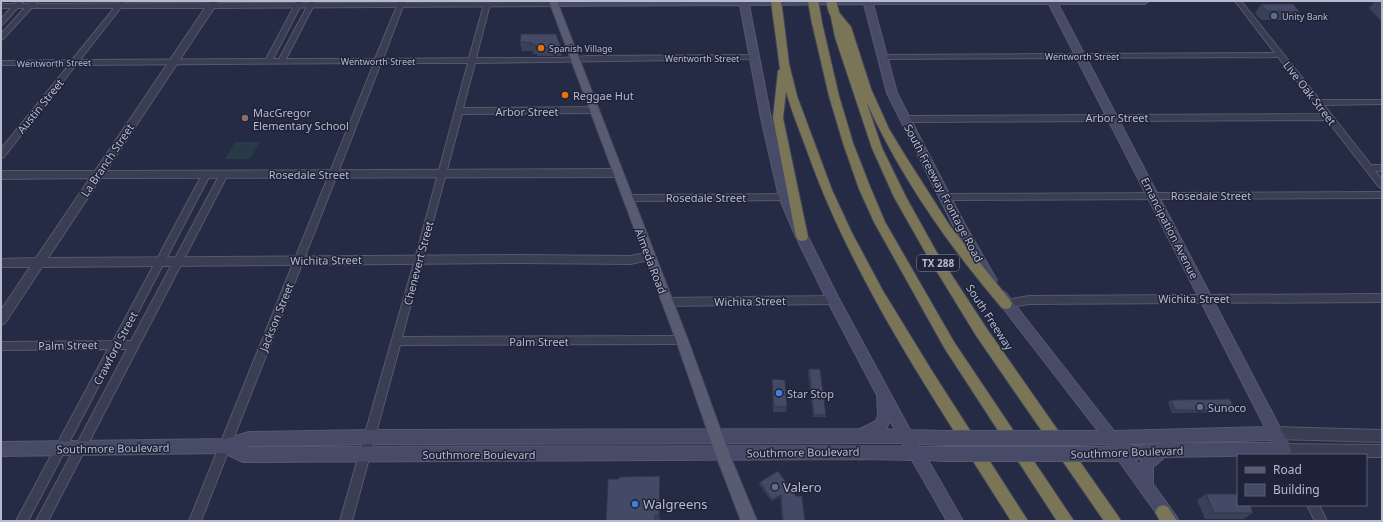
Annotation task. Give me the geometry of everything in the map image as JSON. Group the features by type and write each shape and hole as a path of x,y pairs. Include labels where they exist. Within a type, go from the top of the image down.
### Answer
{"highway":[{"path":"776,1 784,64 792,96 826,190 846,233 883,302 927,375 1020,521"},
{"path":"813,1 829,82 858,173 876,215 934,321 990,409 1066,521"},
{"name":"South Freeway","path":"831,1 841,27 877,148 900,197 932,254 982,333 1075,469 1113,521"},
{"path":"841,27 884,129 920,190 946,229 1006,304"},
{"path":"784,64 778,118 802,237"},
{"path":"987,468 1024,521"},
{"path":"1075,469 1107,521"}],"main road":[{"name":"South Freeway Frontage Road","path":"868,1 873,25 892,93 973,251 1006,304 1122,454 1168,518"},
{"name":"Emancipation Avenue","path":"1052,1 1154,196 1285,453"},
{"path":"554,2 1145,1"},
{"name":"Almeda Road","path":"554,2 617,173 682,340 722,453 749,521"},
{"path":"744,2 766,118 785,196 802,237 833,300 915,453 955,521"},
{"path":"861,436 881,425 885,415 882,392"},
{"name":"Southmore Boulevard","path":"1,449 225,446 249,440 369,437 861,436 907,438 1082,438 1275,433"},
{"path":"610,454 611,436"},
{"name":"Southmore Boulevard","path":"225,446 243,455 722,453 1122,454 1163,450 1285,453"},
{"path":"1146,488 1144,468 1150,459 1163,450"}],"street":[{"name":"Live Oak Street","path":"1238,1 1382,185"},
{"path":"1,6 18,4 487,4 554,2"},
{"name":"La Branch Street","path":"1,320 212,3"},
{"path":"269,61 299,3"},
{"path":"282,61 312,3"},
{"name":"Jackson Street","path":"195,521 401,3"},
{"path":"1,23 18,4"},
{"path":"1,38 33,4"},
{"name":"Austin Street","path":"1,155 121,4"},
{"name":"Chenevert Street","path":"346,521 419,259 487,4"},
{"name":"Wentworth Street","path":"882,57 1281,55"},
{"name":"Wentworth Street","path":"1,63 754,57"},
{"path":"1318,103 1382,102"},
{"name":"Arbor Street","path":"459,111 594,110"},
{"name":"Arbor Street","path":"906,119 1329,117"},
{"path":"1369,168 1382,168"},
{"name":"Rosedale Street","path":"1,175 617,173"},
{"name":"Crawford Street","path":"22,521 206,174"},
{"name":"Crawford Street","path":"42,521 224,174"},
{"name":"Rosedale Street","path":"944,197 1382,195"},
{"name":"Rosedale Street","path":"627,198 785,196"},
{"name":"Wichita Street","path":"1,263 419,259 630,260 650,256"},
{"name":"Wichita Street","path":"1006,304 1029,300 1382,298"},
{"name":"Wichita Street","path":"667,302 833,300"},
{"name":"Palm Street","path":"396,341 682,340"},
{"name":"Palm Street","path":"1,346 135,345"},
{"name":"Southmore Boulevard","path":"1275,433 1382,436"},
{"name":"Southmore Boulevard","path":"1285,453 1382,451"},
{"path":"1314,506 1321,521"}],"shaded area":[{"path":"235,142 260,142 250,159 225,159"}],"building":[{"path":"1261,4 1293,4 1300,12 1267,11"},
{"path":"521,34 556,34 561,47 536,48 536,45 531,45 532,43 520,42"},
{"path":"809,369 820,369 826,415 814,415"},
{"name":"Star Stop","path":"772,379 785,380 787,407 774,407"},
{"name":"Sunoco","path":"1230,399 1235,410 1175,410 1171,400"},
{"path":"778,471 796,496 802,496 805,521 783,521 781,495 772,500 760,482"},
{"name":"Walgreens","path":"660,476 659,515 655,515 655,521 606,521 608,479 619,479 619,477"},
{"path":"1206,494 1237,494 1237,506 1250,506 1253,513 1214,513"}],"place":[{"name":"Unity Bank","path":"1274,16"},
{"name":"Spanish Village","path":"541,48"},
{"name":"Reggae Hut","path":"565,95"},
{"name":"MacGregor Elementary School","path":"245,118"},
{"name":"Star Stop","path":"779,393"},
{"name":"Sunoco","path":"1200,407"},
{"name":"Valero","path":"775,487"},
{"name":"Walgreens","path":"635,504"}]}
